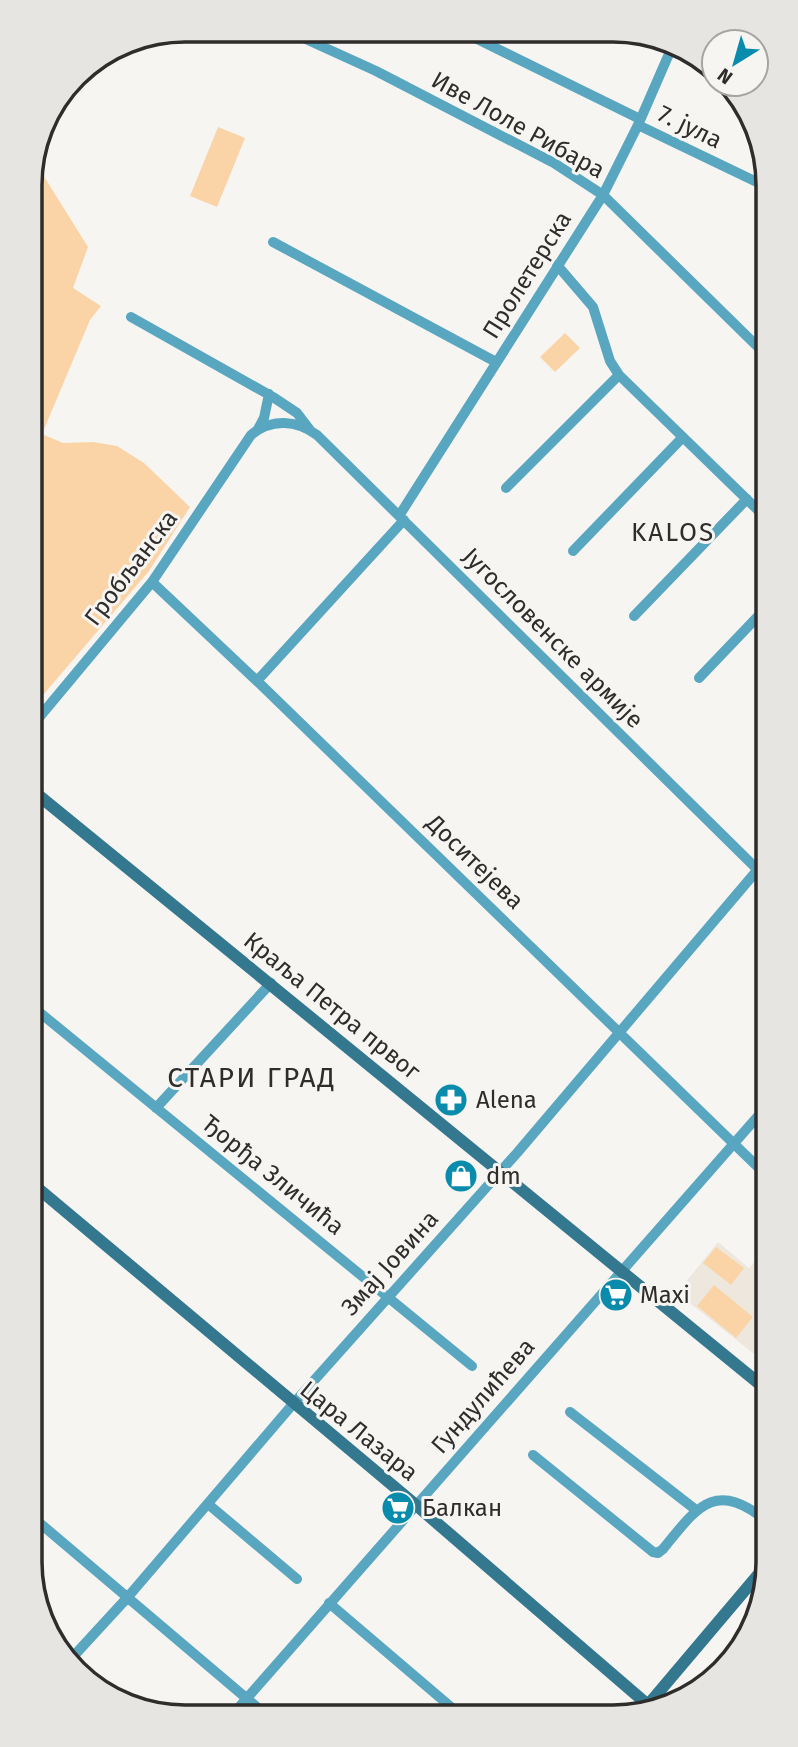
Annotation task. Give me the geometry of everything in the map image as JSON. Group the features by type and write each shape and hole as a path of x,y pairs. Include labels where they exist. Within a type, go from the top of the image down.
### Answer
{"main road":[{"name":"Краља Петра првог","path":"42,798 756,1381"},
{"name":"Цара Лазара","path":"42,1192 416,1505 639,1702"},
{"path":"658,1697 755,1579"}],"street":[{"name":"Иве Лоле Рибара","path":"312,42 376,71 554,163 603,195 756,345"},
{"name":"7. јула","path":"483,42 756,181"},
{"name":"Пролетерска","path":"257,681 402,518 556,265 603,195 669,54"},
{"path":"273,242 496,362"},
{"path":"556,265 593,307 610,361 619,374 756,508"},
{"name":"Југословенске армије","path":"131,317 269,394 297,413 310,430 756,867"},
{"path":"506,488 619,374"},
{"path":"257,430 264,418 269,394"},
{"path":"257,430 276,423 295,424 310,430"},
{"name":"Гробљанска","path":"42,714 152,582 244,443 257,430"},
{"path":"573,551 683,437"},
{"path":"634,616 747,499"},
{"name":"Доситејева","path":"152,582 756,1165"},
{"path":"699,678 756,619"},
{"name":"Змај Јовина","path":"76,1654 293,1404 756,880"},
{"path":"156,1108 271,983"},
{"name":"Ђорђа Зличића","path":"42,1014 472,1366"},
{"name":"Гундулићева","path":"241,1705 756,1118"},
{"path":"570,1412 696,1510"},
{"path":"533,1455 653,1552 658,1553 663,1549 696,1510 715,1501 732,1501 756,1512"},
{"path":"208,1504 297,1579"},
{"path":"42,1526 254,1705"},
{"path":"329,1603 449,1705"}],"shaded area":[{"path":"218,127 245,138 217,207 190,196"},
{"path":"42,174 88,247 73,288 101,306 90,320 42,434"},
{"path":"565,333 580,348 555,372 540,357"},
{"path":"42,434 63,443 93,442 117,446 144,463 190,507 149,571 42,696"},
{"path":"718,1242 749,1268 756,1260 756,1355 677,1293"},
{"path":"716,1247 744,1268 731,1285 703,1263"},
{"path":"714,1285 753,1317 736,1338 697,1306"}],"place":[{"name":"Alena","path":"451,1100"},
{"name":"dm","path":"461,1176"},
{"name":"Maxi","path":"616,1295"},
{"name":"Балкан","path":"398,1508"}],"district":[{"name":"KALOS","path":"673,532"},
{"name":"СТАРИ ГРАД","path":"252,1077"}]}
